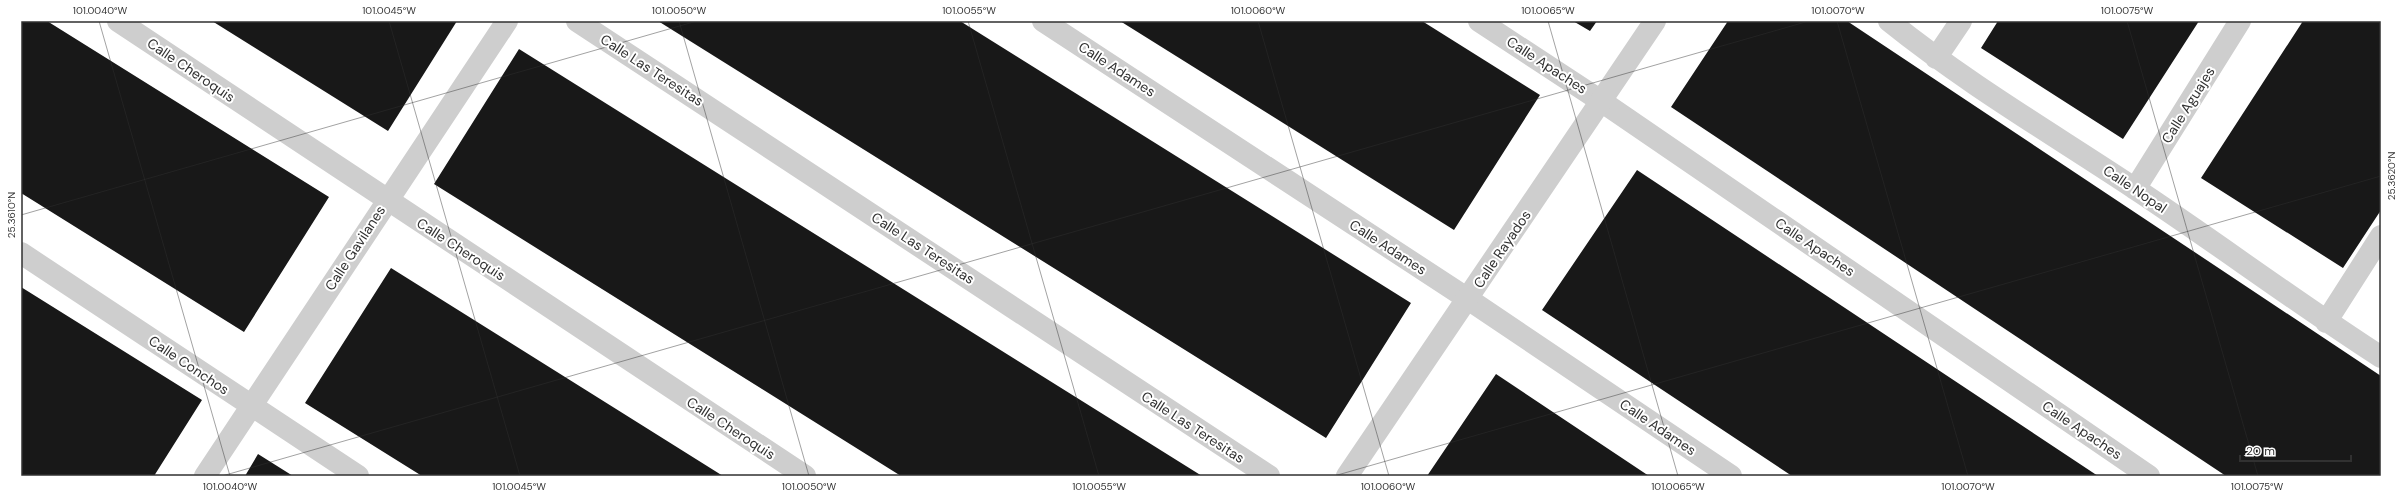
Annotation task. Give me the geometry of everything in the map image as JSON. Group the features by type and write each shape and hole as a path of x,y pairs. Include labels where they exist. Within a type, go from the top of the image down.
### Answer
{"street":[{"name":"Calle Cheroquis","path":"118,21 805,476"},
{"name":"Calle Gavilanes","path":"205,476 507,21"},
{"name":"Calle Las Teresitas","path":"577,21 1269,476"},
{"name":"Calle Adames","path":"1043,21 1468,299 1731,476"},
{"name":"Calle Apaches","path":"1479,21 1601,101 2149,476"},
{"name":"Calle Rayados","path":"1347,476 1655,21"},
{"name":"Calle Nopal","path":"1889,21 1936,58 2135,189 2326,322 2381,357"},
{"path":"1936,58 1961,21"},
{"name":"Calle Aguajes","path":"2135,189 2240,21"},
{"path":"2326,322 2381,236"},
{"name":"Calle Conchos","path":"21,253 251,407 358,476"}],"building":[{"path":"21,21 47,21 329,197 244,332 21,193"},
{"path":"212,21 457,21 388,131"},
{"path":"658,21 960,21 1411,303 1326,438"},
{"path":"1120,21 1422,21 1540,95 1454,230"},
{"path":"1573,21 1597,21 1590,31"},
{"path":"1728,21 1847,21 2381,376 2381,476 2226,476 1671,107"},
{"path":"1998,21 2199,21 2123,139 1981,48"},
{"path":"2303,21 2381,21 2381,210 2343,268 2201,178"},
{"path":"519,49 1202,476 901,476 434,184"},
{"path":"1637,170 2098,476 1792,476 1542,310"},
{"path":"391,268 723,476 422,476 305,403"},
{"path":"21,287 202,400 154,476 21,476"},
{"path":"1496,374 1649,476 1427,476"},
{"path":"258,454 293,476 245,476"}]}
